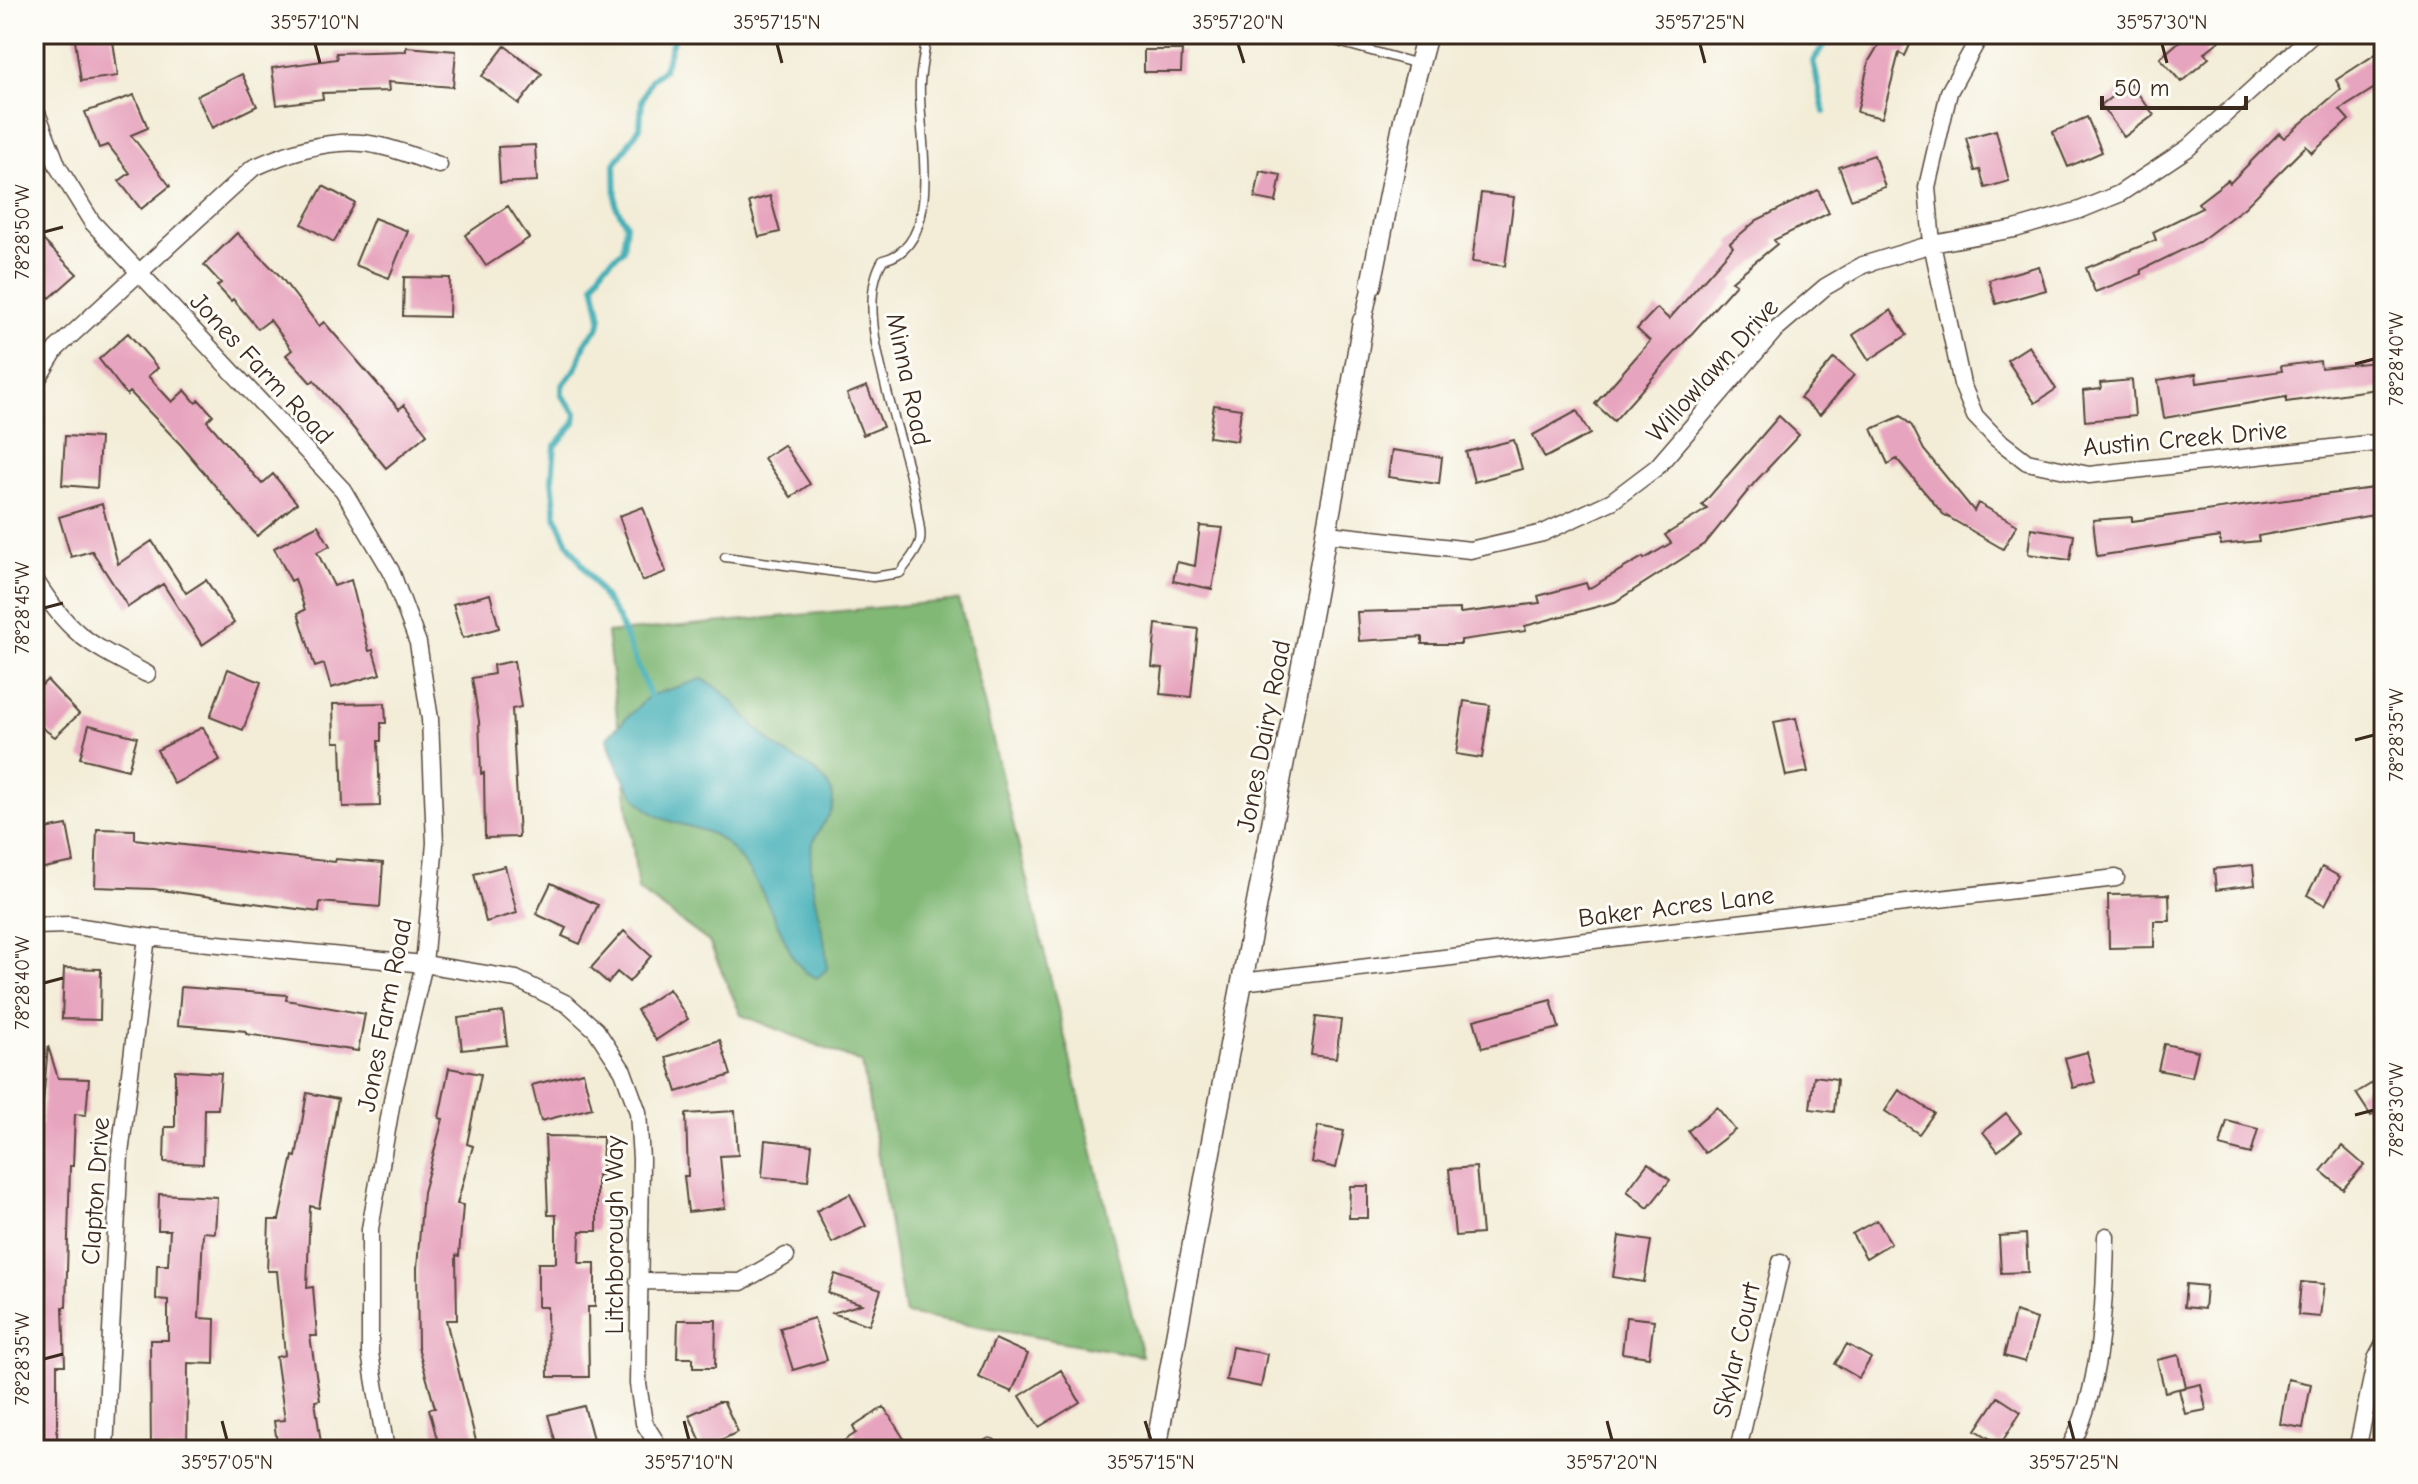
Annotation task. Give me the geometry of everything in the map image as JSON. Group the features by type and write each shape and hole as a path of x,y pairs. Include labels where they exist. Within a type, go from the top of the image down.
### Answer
{"street":[{"name":"Jones Dairy Road","path":"1156,1450 1328,534 1363,321 1427,34"},
{"name":"Austin Creek Drive","path":"1981,34 1949,92 1927,187 1932,244 1962,384 1975,416 2027,462 2089,475 2384,442"},
{"name":"Willowlawn Drive","path":"1328,534 1470,550 1543,533 1612,501 1657,467 1776,329 1825,287 1863,265 1932,244 2015,229 2119,194 2188,148 2313,34"},
{"name":"Jones Farm Road","path":"34,95 35,108 58,167 92,222 343,490 391,571 418,643 430,719 435,843 424,964 393,1095 370,1229 370,1353 386,1450"},
{"path":"34,385 56,349 253,168 286,153 321,146 377,144 439,165"},
{"path":"34,578 56,613 85,642 147,674"},
{"name":"Baker Acres Lane","path":"1242,982 2116,878"},
{"name":"Litchborough Way","path":"34,926 69,925 147,937 424,964 516,979 567,1004 603,1040 623,1071 638,1112 641,1159 638,1384 644,1423 661,1450"},
{"name":"Clapton Drive","path":"105,1450 120,1154 147,937"},
{"path":"2096,1450 2069,1448 2092,1382 2104,1318 2106,1236"},
{"path":"638,1281 741,1282 786,1256"},
{"name":"Skylar Court","path":"1738,1450 1781,1262"},
{"path":"2357,1450 2361,1416 2376,1359 2384,1344"}],"lane":[{"name":"Minna Road","path":"725,557 873,577 900,573 920,542 915,492 890,406 871,294 876,271 883,260 909,248 917,228 926,174 920,84 927,34"},
{"path":"1310,34 1419,64"}],"green space":[{"path":"959,600 1142,1356 905,1314 862,1063 741,1015 709,942 638,890 607,633"}],"water":[{"path":"702,679 724,693 779,749 822,777 831,791 830,813 812,847 811,878 824,938 827,969 817,978 805,972 794,959 764,897 736,854 711,834 667,820 645,807 628,786 615,761 607,737 649,696"}],"building":[{"path":"74,34 112,34 118,76 81,81"},
{"path":"1885,34 1915,34 1905,56 1899,53 1882,118 1857,112 1869,61"},
{"path":"2188,34 2228,34 2204,53 2209,58 2181,82 2160,58"},
{"path":"505,46 542,74 519,104 482,76"},
{"path":"406,47 456,51 453,87 388,82 389,91 322,93 323,99 277,105 272,68 337,59 336,53 406,51"},
{"path":"1144,50 1182,50 1181,72 1144,72"},
{"path":"2379,52 2384,60 2384,82 2340,110 2349,120 2312,153 2306,146 2245,207 2199,242 2141,270 2142,274 2095,292 2086,268 2156,240 2153,232 2202,208 2198,203 2228,180 2230,183 2279,133 2284,138 2341,89 2336,80"},
{"path":"242,74 257,106 212,128 197,96"},
{"path":"2130,83 2154,115 2124,137 2101,105"},
{"path":"134,95 148,128 131,135 170,186 141,209 119,181 130,173 108,145 99,148 85,112"},
{"path":"2087,117 2102,152 2068,167 2053,132"},
{"path":"1996,130 2009,181 1985,188 1980,170 1975,171 1966,138"},
{"path":"535,145 537,181 500,183 498,147"},
{"path":"1874,155 1885,187 1851,199 1839,167"},
{"path":"1260,171 1281,175 1276,202 1255,198"},
{"path":"323,186 355,203 334,242 302,224"},
{"path":"1818,190 1829,213 1774,240 1777,244 1732,281 1736,284 1614,421 1595,404 1650,341 1637,329 1657,308 1669,319 1733,247 1730,243 1757,220"},
{"path":"1481,193 1514,197 1505,266 1472,262"},
{"path":"770,196 780,232 759,237 749,202"},
{"path":"508,206 529,238 486,266 465,235"},
{"path":"374,218 408,231 389,278 355,265"},
{"path":"34,231 77,274 50,298 34,283"},
{"path":"237,233 279,275 319,326 324,322 399,409 404,405 427,434 386,468 314,380 311,383 286,355 292,350 270,320 258,329 233,299 231,301 217,286 221,283 204,265"},
{"path":"2039,266 2046,290 1996,304 1989,280"},
{"path":"404,277 450,278 449,317 403,316"},
{"path":"1891,310 1907,335 1869,360 1853,335"},
{"path":"128,333 158,368 148,376 172,402 185,390 196,403 199,400 213,415 207,421 262,484 273,474 297,503 257,536 181,445 130,392 127,395 99,359"},
{"path":"2029,346 2056,389 2035,403 2007,360"},
{"path":"1834,358 1854,375 1820,415 1800,398"},
{"path":"2320,361 2321,368 2384,361 2384,388 2286,402 2286,397 2164,418 2158,380 2196,374 2197,383 2282,371 2281,366"},
{"path":"2132,380 2135,416 2085,421 2083,391 2101,389 2100,383"},
{"path":"867,386 883,427 863,435 847,394"},
{"path":"1214,405 1241,409 1237,441 1209,437"},
{"path":"1577,411 1590,434 1545,458 1533,435"},
{"path":"1779,416 1799,435 1755,482 1705,544 1615,602 1525,626 1526,631 1461,640 1461,644 1422,644 1422,637 1359,641 1357,612 1460,609 1460,613 1540,603 1538,596 1586,583 1588,589 1644,559 1671,543 1665,535 1707,509 1702,505"},
{"path":"1901,416 1912,426 1924,450 1974,511 1978,503 2017,525 2003,549 1943,514 1897,459 1888,464 1872,429"},
{"path":"65,436 100,438 97,488 62,485"},
{"path":"1514,440 1522,469 1474,482 1466,452"},
{"path":"784,445 810,484 791,497 764,458"},
{"path":"1392,450 1442,457 1439,484 1388,477"},
{"path":"2381,487 2384,513 2258,536 2259,541 2220,545 2220,537 2097,556 2093,520 2132,517 2132,521"},
{"path":"102,504 118,564 152,541 186,593 206,580 234,623 202,645 163,584 128,607 92,551 71,557 59,517"},
{"path":"643,507 666,572 642,581 619,516"},
{"path":"318,525 330,546 317,552 334,586 351,580 369,651 373,650 380,674 331,688 324,664 315,667 298,613 305,610 295,579 291,581 274,548"},
{"path":"1200,526 1223,528 1212,589 1173,581 1177,562 1195,566"},
{"path":"2031,528 2074,535 2070,560 2028,554"},
{"path":"490,594 499,628 463,638 453,604"},
{"path":"1156,624 1198,629 1191,697 1160,694 1163,668 1152,667"},
{"path":"514,661 521,707 512,709 519,837 485,838 484,773 481,774 479,721 472,678 494,674 493,665"},
{"path":"228,669 261,682 243,730 210,717"},
{"path":"47,680 79,714 55,737 34,722 34,693"},
{"path":"1464,701 1490,705 1482,758 1456,754"},
{"path":"385,703 386,723 381,723 381,741 378,741 380,806 343,807 341,742 334,742 333,704"},
{"path":"1796,718 1808,772 1786,776 1774,722"},
{"path":"89,725 137,737 128,770 80,758"},
{"path":"203,727 220,760 174,784 157,750"},
{"path":"67,825 74,862 34,870 34,831"},
{"path":"97,829 135,830 135,839 258,854 335,862 336,859 383,863 380,907 320,902 319,912 154,889 95,887"},
{"path":"2253,865 2255,885 2216,890 2214,869"},
{"path":"505,866 517,913 486,922 474,874"},
{"path":"2322,867 2340,877 2325,905 2307,895"},
{"path":"551,883 598,905 580,944 562,936 566,928 536,914"},
{"path":"2169,894 2170,921 2154,921 2154,947 2109,948 2108,895"},
{"path":"624,931 651,956 629,982 617,972 608,983 591,968"},
{"path":"64,968 101,969 100,1020 62,1019"},
{"path":"181,987 287,995 286,1000 365,1014 358,1051 246,1034 246,1031 178,1025"},
{"path":"669,989 688,1019 656,1040 637,1010"},
{"path":"1551,1000 1559,1028 1482,1048 1474,1020"},
{"path":"503,1012 507,1045 462,1050 458,1018"},
{"path":"1316,1017 1341,1020 1336,1058 1311,1055"},
{"path":"720,1040 731,1075 677,1092 666,1057"},
{"path":"2164,1044 2198,1051 2192,1077 2158,1070"},
{"path":"48,1046 58,1078 89,1079 86,1115 75,1114 73,1166 70,1166 66,1307 63,1307 65,1365 57,1365 57,1450 34,1450 34,1126 41,1126"},
{"path":"2087,1052 2095,1082 2073,1088 2065,1058"},
{"path":"449,1068 481,1074 467,1144 473,1146 457,1204 463,1205 459,1256 456,1255 457,1320 446,1320 477,1445 458,1450 440,1450 429,1409 435,1408 418,1347 417,1268 423,1192 443,1119 439,1118"},
{"path":"175,1070 221,1073 218,1109 204,1109 203,1164 164,1162 165,1127 175,1127"},
{"path":"583,1072 592,1108 541,1121 532,1085"},
{"path":"1814,1076 1837,1079 1834,1112 1810,1109"},
{"path":"2384,1076 2384,1108 2371,1116 2356,1093"},
{"path":"1899,1090 1934,1113 1919,1134 1885,1111"},
{"path":"307,1093 338,1099 319,1208 310,1206 307,1288 313,1287 317,1336 310,1336 320,1400 315,1401 322,1450 278,1450 274,1421 285,1420 276,1357 285,1355 277,1271 267,1271 269,1220 279,1220 293,1156 296,1157"},
{"path":"1717,1107 1735,1130 1705,1153 1688,1131"},
{"path":"735,1111 738,1155 720,1156 725,1208 688,1212 684,1176 688,1176 686,1114"},
{"path":"2006,1113 2021,1132 1998,1151 1983,1132"},
{"path":"2227,1121 2258,1129 2251,1154 2220,1146"},
{"path":"1318,1126 1344,1131 1336,1168 1311,1162"},
{"path":"545,1136 603,1137 602,1175 597,1175 597,1231 580,1231 579,1263 595,1263 595,1307 588,1307 589,1377 548,1377 547,1307 538,1307 538,1263 556,1263 556,1215 548,1215"},
{"path":"765,1140 812,1145 808,1181 762,1177"},
{"path":"2342,1146 2364,1165 2343,1189 2321,1171"},
{"path":"1648,1163 1670,1180 1648,1208 1627,1191"},
{"path":"1476,1167 1482,1234 1455,1236 1449,1169"},
{"path":"1350,1186 1368,1186 1368,1218 1349,1218"},
{"path":"159,1194 217,1197 215,1233 203,1232 199,1318 215,1319 214,1364 188,1363 187,1450 151,1450 150,1340 168,1340 168,1300 156,1299 157,1265 168,1265 170,1230 158,1230"},
{"path":"850,1194 866,1226 832,1243 816,1211"},
{"path":"1877,1220 1891,1243 1866,1258 1852,1234"},
{"path":"2026,1234 2028,1272 2001,1273 1999,1236"},
{"path":"1619,1236 1651,1241 1644,1282 1613,1277"},
{"path":"835,1274 881,1290 869,1325 832,1313 862,1304 828,1293"},
{"path":"2301,1282 2324,1284 2320,1317 2298,1315"},
{"path":"2186,1284 2206,1286 2204,1309 2184,1307"},
{"path":"2015,1312 2037,1319 2025,1362 2004,1356"},
{"path":"1626,1317 1654,1320 1649,1357 1622,1353"},
{"path":"814,1318 827,1360 793,1370 780,1328"},
{"path":"678,1320 716,1320 715,1368 693,1368 693,1358 677,1358"},
{"path":"995,1339 1028,1354 1012,1392 978,1377"},
{"path":"1847,1344 1871,1358 1859,1378 1835,1364"},
{"path":"1232,1347 1267,1354 1261,1387 1226,1380"},
{"path":"2179,1355 2186,1387 2165,1392 2157,1360"},
{"path":"1061,1370 1080,1402 1039,1427 1020,1396"},
{"path":"2288,1379 2311,1384 2303,1428 2280,1424"},
{"path":"2201,1384 2206,1410 2185,1414 2179,1389"},
{"path":"1998,1397 2021,1412 2000,1445 1976,1430"},
{"path":"724,1402 738,1432 704,1448 689,1415"},
{"path":"584,1406 596,1450 558,1450 548,1415"},
{"path":"884,1407 911,1450 830,1450 856,1433 853,1427"}],"waterway":[{"path":"652,700 617,617 568,543 556,516 552,479 555,446 575,423 576,413 562,396 562,386 577,367 586,341 599,327 601,317 594,284 604,266 623,250 626,224 616,206 615,164 640,127 642,100 651,80 664,69 675,34"},
{"path":"1824,112 1813,61 1831,34"}]}
